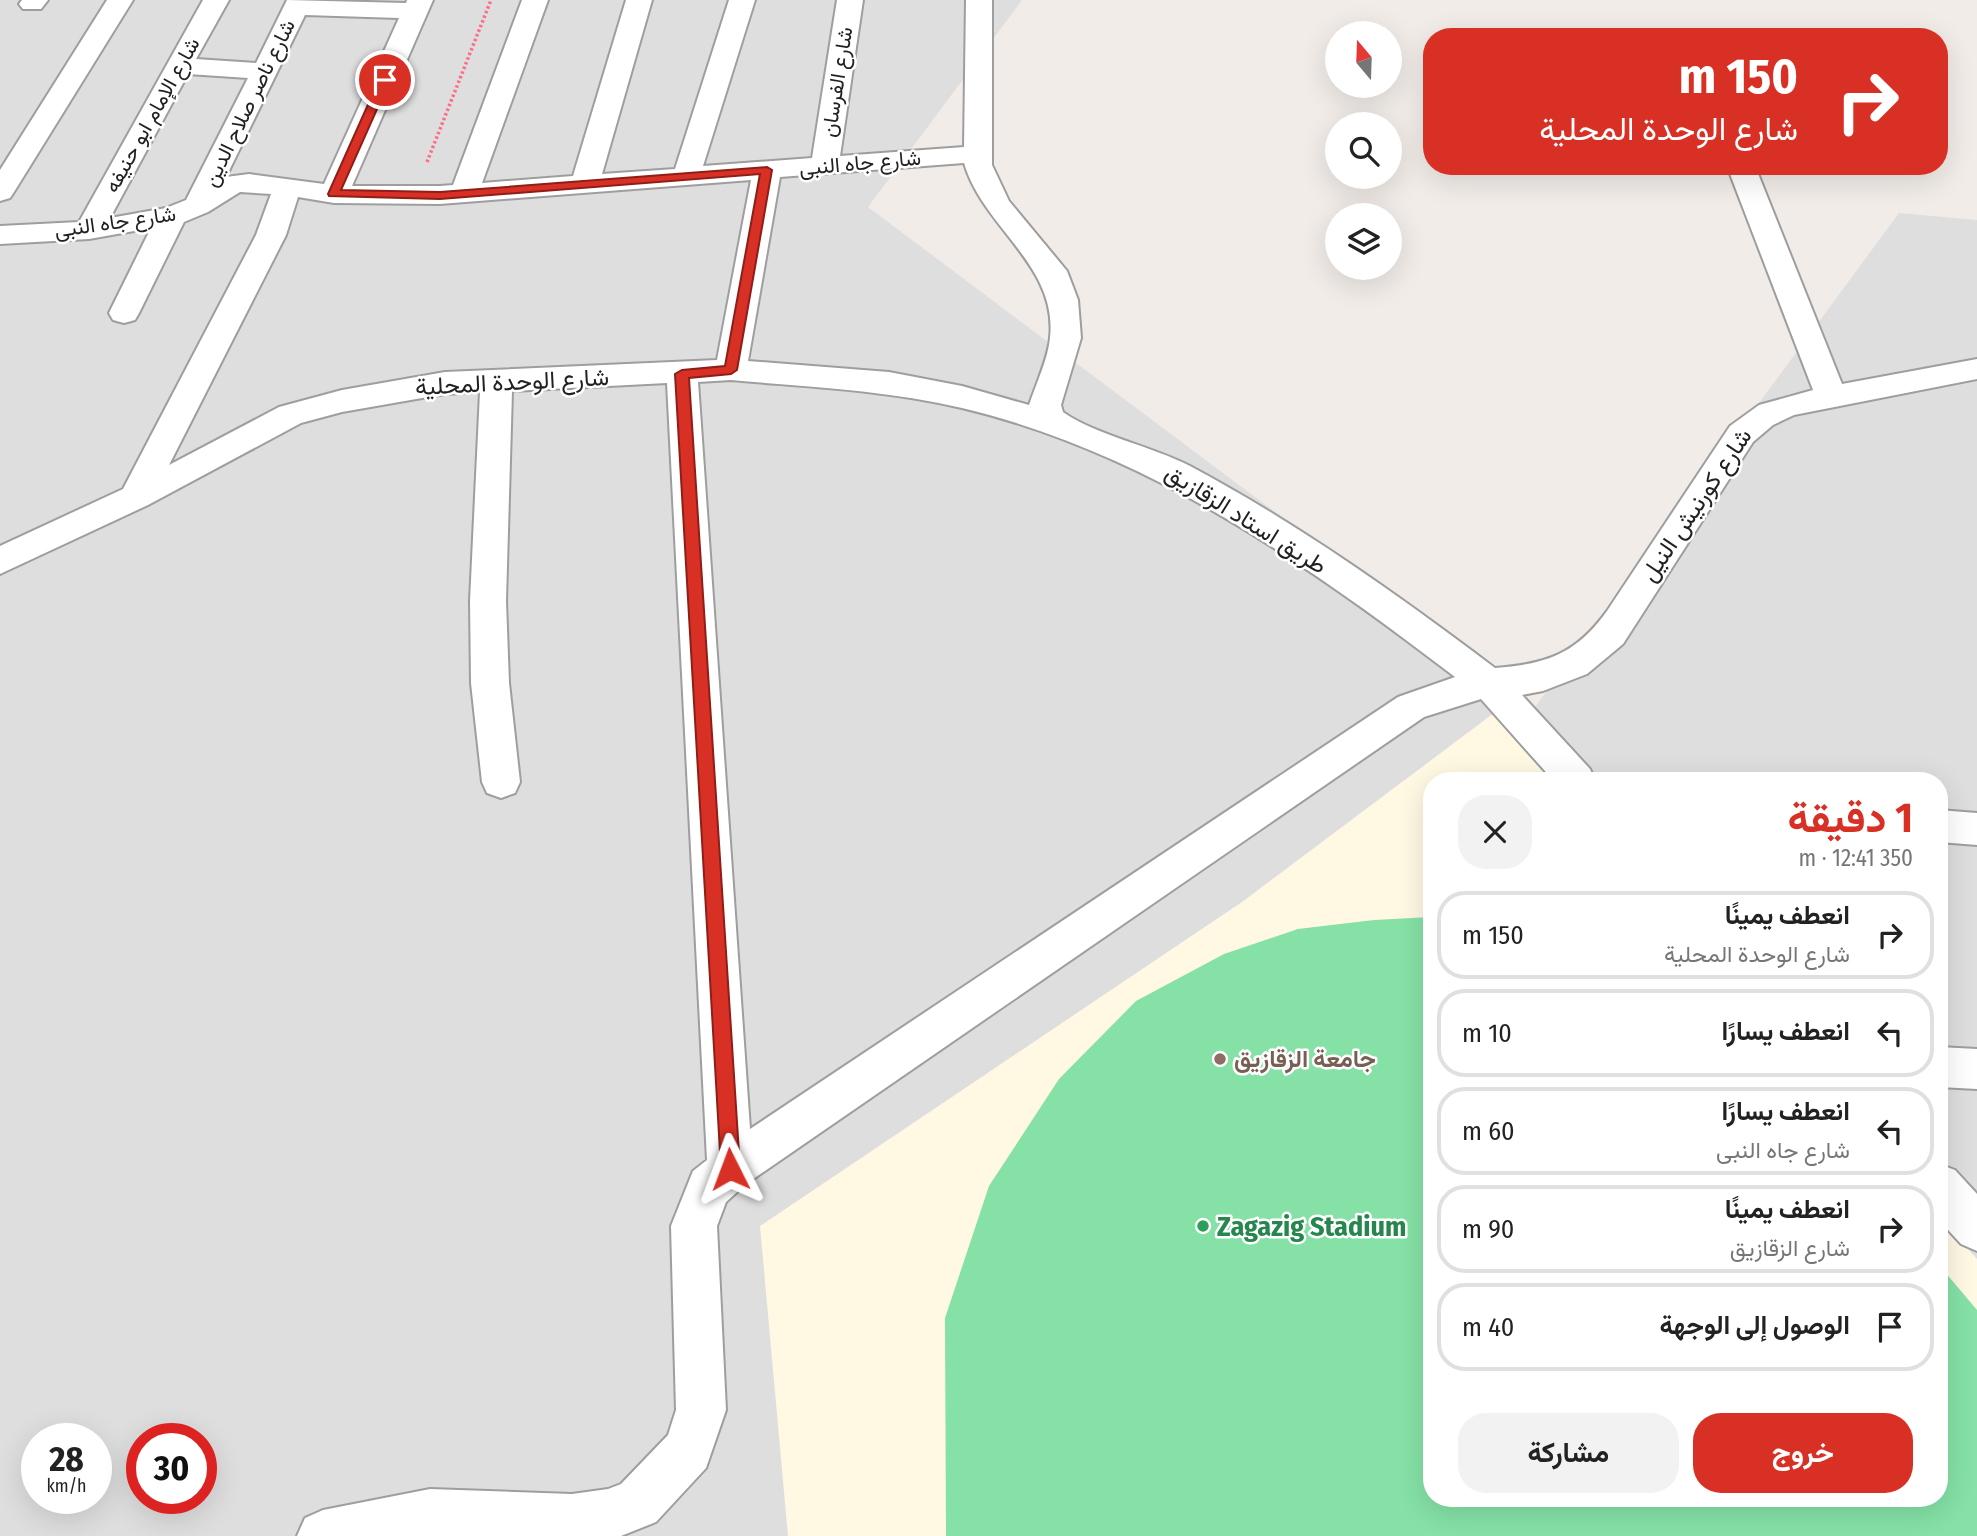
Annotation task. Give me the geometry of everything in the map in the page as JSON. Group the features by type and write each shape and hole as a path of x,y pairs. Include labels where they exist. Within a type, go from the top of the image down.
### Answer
{"street":[{"path":"0,192 120,0"},
{"name":"شارع الإمام ابو حنيفه","path":"89,230 216,0"},
{"path":"464,194 536,0"},
{"path":"585,184 639,0"},
{"path":"686,177 742,0"},
{"name":"شارع الفرسان","path":"825,165 850,0"},
{"path":"979,0 976,154 981,177 996,204 1052,271 1063,300 1066,338 1045,405 1048,417 1056,423"},
{"path":"299,4 418,6 334,194"},
{"name":"شارع ناصر صلاح الدين","path":"124,313 265,71 299,4"},
{"path":"179,66 265,71"},
{"name":"شارع جاه النبى","path":"0,235 89,230 185,211 232,184 249,182 334,194 414,196 976,154"},
{"path":"731,370 767,170"},
{"path":"1745,175 1832,398"},
{"path":"135,497 271,234 288,186"},
{"name":"شارع كورنيش النيل","path":"323,1536 430,1515 572,1520 608,1515 638,1504 688,1450 701,1410 702,1371 694,1226 709,1187 730,1169 1411,707 1489,683 1529,680 1557,671 1582,660 1603,645 1618,627 1628,606 1742,431 1764,413 1977,369"},
{"name":"شارع الوحدة المحلية","path":"0,561 135,497 290,415 394,390 496,379 682,374 731,370 889,383 962,397 1056,423"},
{"path":"682,374 730,1169"},
{"path":"496,379 488,601 490,683 501,782"},
{"name":"طريق استاد الزقازيق","path":"1056,423 1175,473 1241,510 1427,636 1489,683 1569,772"},
{"path":"1948,827 1977,829"},
{"path":"1948,1067 1977,1069"},
{"path":"1948,1195 1977,1228"}],"path":[{"path":"414,196 491,0"}],"shaded area":[{"path":"0,0 1022,0 868,207 1535,707 1899,213 1977,220 1977,1536 0,1536"},
{"name":"Zagazig Stadium","path":"1502,707 1558,772 1423,772 1423,1507 1948,1507 1948,1226 1977,1259 1977,1536 788,1536 760,1226 1242,902"}],"green space":[{"name":"Zagazig Stadium","path":"1423,917 1423,1507 1948,1507 1948,1276 1977,1310 1977,1536 946,1536 945,1318 989,1186 1059,1079 1136,1001 1224,954 1298,929"}],"place":[{"name":"جامعة الزقازيق","path":"1220,1059"},
{"name":"Zagazig Stadium","path":"1203,1226"}],"route":[{"path":"385,80 334,194 440,195 767,170 731,370 682,374 730,1169"}]}
